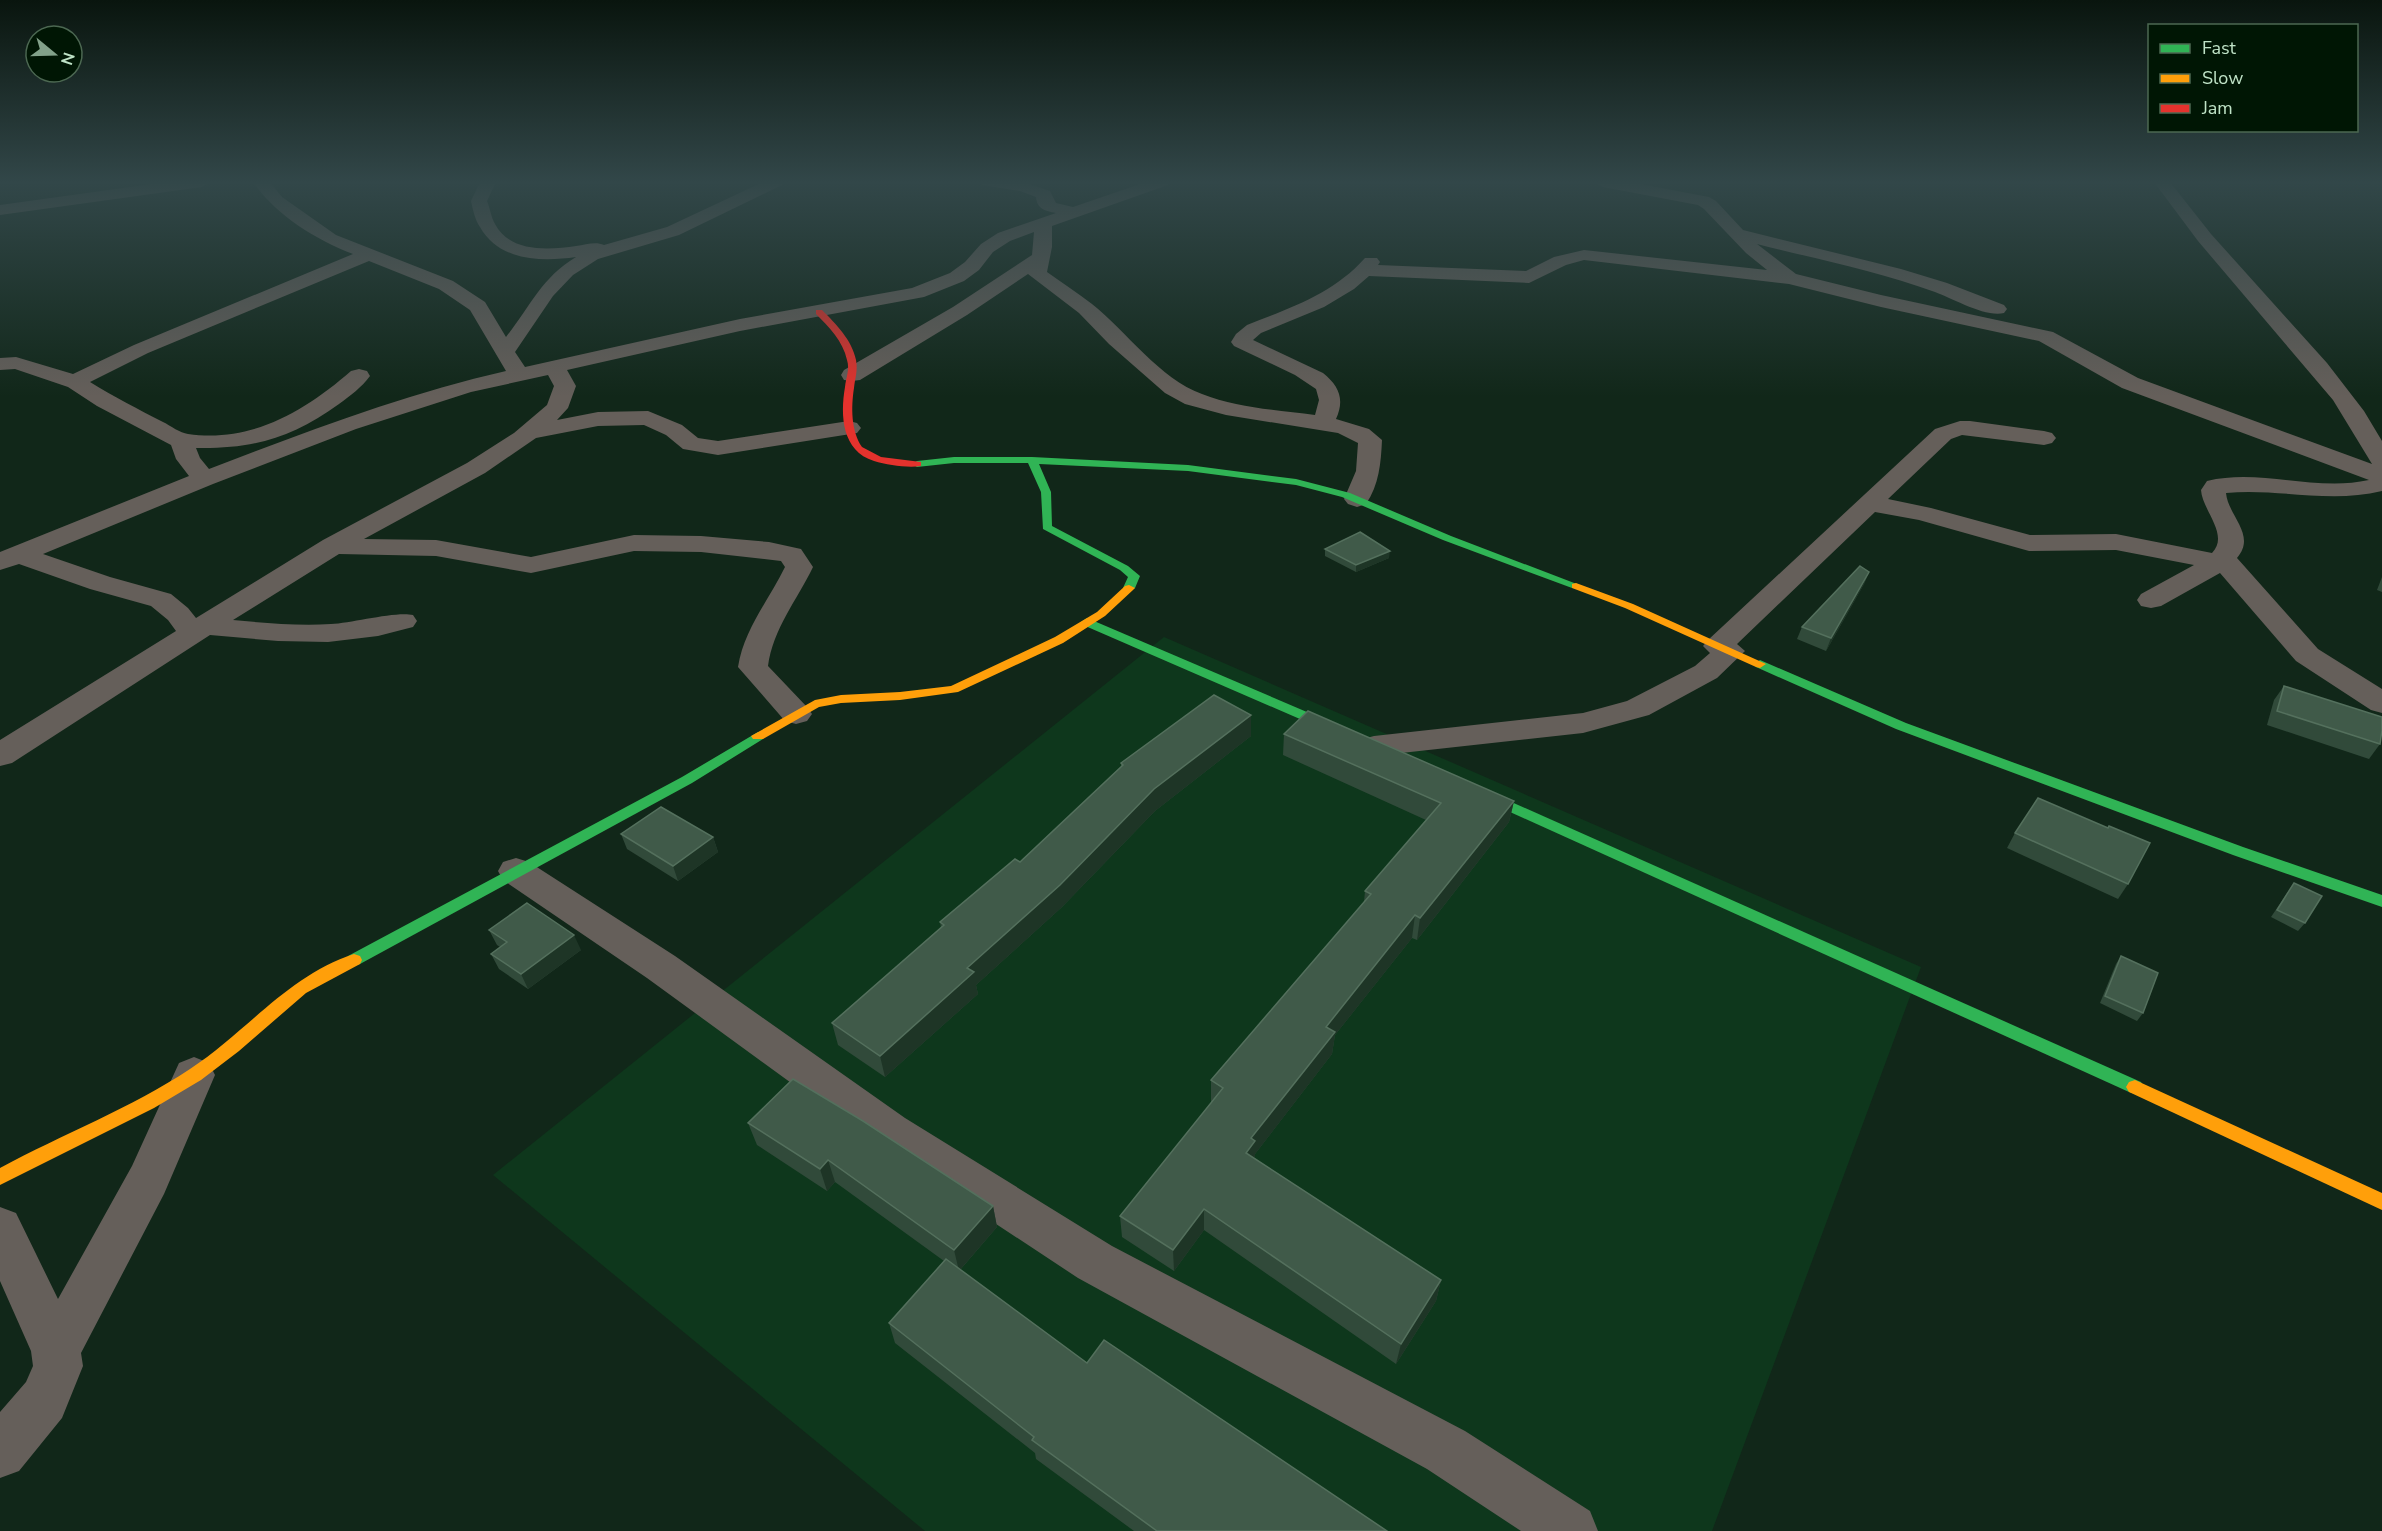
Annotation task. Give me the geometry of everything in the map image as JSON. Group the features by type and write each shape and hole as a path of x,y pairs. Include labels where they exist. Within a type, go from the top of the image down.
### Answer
{"street":[{"path":"363,253 446,285 478,306 519,374"},
{"path":"504,352 521,331 545,293 566,272 597,253"},
{"path":"10,559 204,479 358,421 465,387 729,327 917,293 957,277 972,266 982,253"},
{"path":"1041,253 1037,274 1086,309 1116,340 1173,388 1194,399 1226,408 1322,423 1361,434 1370,440 1368,471 1357,499"},
{"path":"1758,253 1789,278"},
{"path":"1815,253 1940,287 1992,307 2130,383 2382,476"},
{"path":"2217,253 2296,340 2343,397 2382,461"},
{"path":"76,382 87,374 141,349 366,255"},
{"path":"1322,423 1330,402 1328,390 1309,374 1241,342 1242,338 1254,329 1330,296 1369,266 1529,276 1560,261 1584,255 1789,278 1881,301 2046,336"},
{"path":"852,375 960,311 1041,257"},
{"path":"819,312 841,334 848,352 852,375 849,428 851,439 862,456 883,461 916,464 954,460 1032,460 1188,468 1296,482 1357,499 1447,538 1629,606 1901,726 2238,851 2382,901"},
{"path":"0,364 16,363 76,382 105,401 182,441 246,440 269,433 322,406 359,376"},
{"path":"0,755 332,546 476,468 529,432 557,408 566,386 554,366"},
{"path":"529,432 598,419 648,418 669,426 691,444 718,447 849,428"},
{"path":"1087,622 1372,745 1583,723 1638,708 1706,672 1724,648 1869,503 1943,434 1960,428 1970,428 2044,438"},
{"path":"182,441 188,459 204,479"},
{"path":"0,1177 54,1147 105,1125 194,1075 241,1042 296,992 687,780 815,704 841,699 900,696 954,689 1059,640 1101,614 1132,585 1134,576 1090,548 1063,539 1047,528 1046,492 1032,460"},
{"path":"2151,600 2220,560 2230,550 2232,535 2214,500 2213,490 2216,486 2247,484 2347,490 2382,484"},
{"path":"1869,503 1922,513 2029,543 2116,542 2220,560 2307,655 2382,704"},
{"path":"332,546 436,548 531,565 556,561 592,550 634,543 690,543 769,550 791,555 799,567 754,651 753,667 796,714"},
{"path":"10,559 161,600 198,629 335,634 403,621"},
{"path":"1461,784 2028,1037 2382,1202"},
{"path":"516,871 661,967 890,1131 1095,1262 1446,1450 1570,1531"},
{"path":"56,1350 136,1206 178,1118 194,1075"},
{"path":"0,1228 56,1350 58,1366 44,1400 0,1452"}],"shaded area":[{"path":"1164,637 1921,967 1712,1531 925,1531 493,1175"}],"building":[{"path":"1360,532 1390,551 1356,565 1325,549"},
{"path":"1860,566 1869,572 1831,638 1802,627"},
{"path":"2284,686 2382,717 2380,744 2277,711"},
{"path":"1214,695 1251,715 1154,789 1060,885 967,968 974,972 880,1056 832,1023 944,925 940,922 1015,859 1020,862 1123,765 1121,763"},
{"path":"1308,711 1514,801 1420,918 1415,915 1326,1027 1335,1032 1251,1138 1255,1141 1246,1153 1441,1280 1401,1344 1204,1209 1173,1250 1120,1216 1223,1088 1211,1080 1371,894 1365,891 1441,803 1284,734"},
{"path":"2038,798 2150,843 2128,884 2015,833"},
{"path":"661,807 713,837 673,866 621,834"},
{"path":"2294,883 2322,896 2305,923 2277,910"},
{"path":"527,903 574,935 521,974 491,954 507,942 489,930"},
{"path":"2121,956 2158,973 2143,1013 2105,996"},
{"path":"793,1079 863,1121 993,1206 954,1250 828,1160 820,1169 748,1123"},
{"path":"946,1259 1087,1363 1104,1340 1387,1531 1157,1531 1032,1440 1034,1437 889,1323"}],"traffic: fast":[{"path":"917,464 954,460 1023,460 1188,468 1296,482 1346,495 1447,538 1576,586"},
{"path":"1032,460 1046,492 1047,527 1124,568 1134,576 1129,588"},
{"path":"1087,622 1344,733"},
{"path":"1760,664 1901,726 2238,851 2382,901"},
{"path":"354,960 687,780 758,736"},
{"path":"1471,789 2135,1087"}],"traffic: slow":[{"path":"1576,586 1629,606 1760,664"},
{"path":"758,736 815,704 841,699 900,696 954,689 1059,640 1101,614 1129,588"},
{"path":"0,1177 195,1075 301,989 354,960"},
{"path":"2135,1087 2382,1202"}],"traffic: jam":[{"path":"819,312 837,331 850,353 853,371 848,411 852,440 867,456 880,460 917,464"}]}
